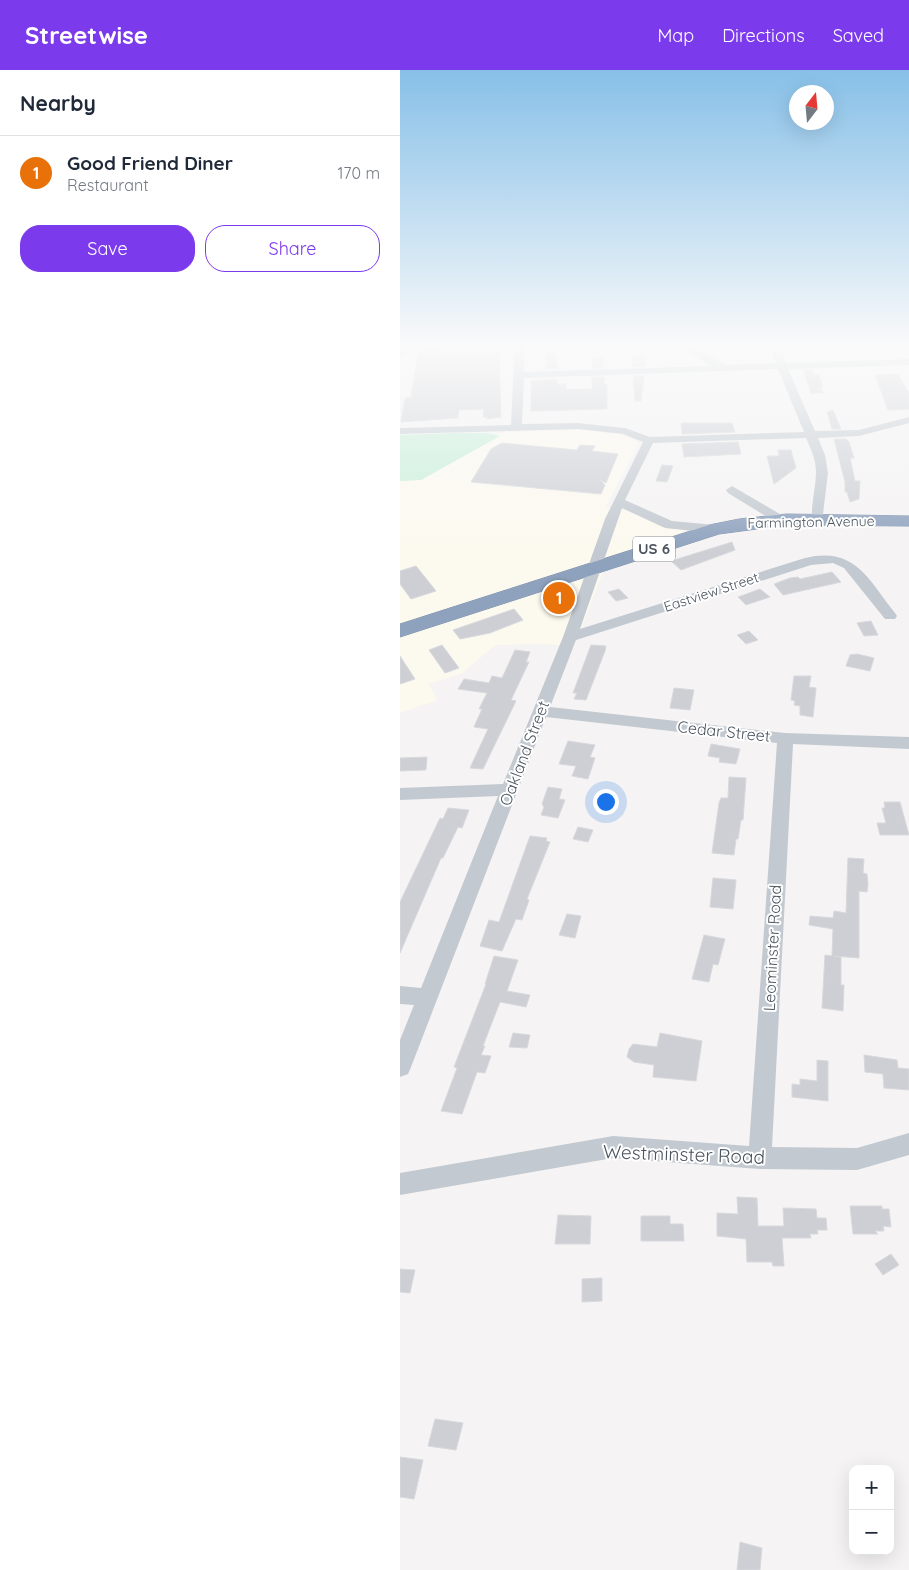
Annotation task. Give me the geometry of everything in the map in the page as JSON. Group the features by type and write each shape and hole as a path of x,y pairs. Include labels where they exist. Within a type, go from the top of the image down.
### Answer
{"highway":[{"name":"Farmington Avenue","path":"400,631 759,515 781,520 909,521"}],"street":[{"path":"516,427 517,414"},
{"path":"801,414 819,455 822,473 817,503 818,519"},
{"path":"400,431 516,427 598,427 626,431 649,440 859,433 909,420"},
{"name":"Oakland Street","path":"400,1067 570,637 589,586 592,570 618,502 649,440"},
{"path":"732,490 749,502 759,515"},
{"path":"618,502 670,525 715,529"},
{"name":"Eastview Street","path":"570,637 810,561 834,560 844,562 853,568 890,616"},
{"name":"Cedar Street","path":"540,711 785,738 909,743"},
{"name":"Leominster Road","path":"760,1158 785,738"},
{"path":"400,794 510,790"},
{"path":"400,995 427,997"},
{"name":"Westminster Road","path":"400,1184 613,1147 760,1158 857,1159 909,1144"}],"shaded area":[{"path":"580,430 619,434 637,441 637,447 605,508 627,511 659,525 713,537 603,572 574,647 544,644 495,645 463,673 429,684 437,700 400,713 400,481 421,480 504,432"}],"green space":[{"path":"488,433 500,436 421,480 400,481 400,435"}],"building":[{"path":"402,414 458,414 458,418 401,422"},
{"path":"483,414 501,414 501,417 487,419 487,417 483,417"},
{"path":"828,414 835,414 841,429 832,429"},
{"path":"681,423 732,423 735,432 682,434"},
{"path":"834,439 846,439 849,442 854,458 850,458 855,481 860,481 859,499 850,502 847,492 845,492 845,482"},
{"path":"738,442 741,454 684,457 682,444"},
{"path":"502,443 577,450 580,445 595,446 592,451 618,454 606,483 600,480 605,485 601,494 471,482 491,449"},
{"path":"778,450 791,450 796,468 774,484 767,456 779,456"},
{"path":"662,465 673,466 667,482 656,481"},
{"path":"732,542 735,550 681,570 671,561"},
{"path":"416,566 436,591 411,599 400,584 400,571"},
{"path":"832,572 841,582 783,595 774,584 790,578 798,577 800,579"},
{"path":"619,589 628,598 616,601 608,592"},
{"path":"760,589 770,597 746,605 738,597"},
{"path":"562,590 571,595 562,612 557,613 544,602"},
{"path":"514,609 523,620 490,633 460,639 453,630"},
{"path":"871,621 878,635 864,636 857,623"},
{"path":"749,631 758,640 746,644 737,635"},
{"path":"442,645 459,668 445,673 429,650"},
{"path":"591,645 606,646 605,651 586,700 574,699 577,693 573,693"},
{"path":"515,650 530,652 526,662 529,662 511,700 516,701 483,769 470,768 488,729 474,727 482,709 479,709 487,693 458,689 464,679 489,683 492,676 502,678"},
{"path":"857,654 874,658 870,671 846,666 850,655"},
{"path":"400,656 415,679 400,684"},
{"path":"794,676 811,676 809,687 816,688 813,717 800,715 800,706 794,705 795,701 791,700"},
{"path":"674,688 694,690 690,710 670,708"},
{"path":"568,741 595,745 590,757 595,758 588,779 572,776 576,766 559,764"},
{"path":"711,744 740,749 736,764 719,762 720,758 708,756"},
{"path":"427,757 426,770 400,771 400,758"},
{"path":"729,777 746,778 743,820 741,820 738,839 736,839 734,855 712,853 719,803 721,798 728,798"},
{"path":"548,787 562,789 559,799 565,800 558,818 541,815 544,807 542,804"},
{"path":"884,802 900,802 909,835 880,835 877,823 886,823 882,808 885,808"},
{"path":"448,808 469,810 462,828 458,827 443,858 441,858 400,953 400,902 440,818 443,819"},
{"path":"578,827 593,830 588,842 573,839"},
{"path":"530,836 547,838 546,841 550,842 527,899 529,900 522,920 516,919 502,951 480,946 489,920 499,922"},
{"path":"848,858 864,859 863,873 867,874 868,885 867,892 859,891 859,958 834,956 841,957 841,985 844,985 843,1011 822,1008 825,955 832,956 833,929 809,925 810,916 833,918 834,911 846,913"},
{"path":"713,878 736,880 733,909 710,907"},
{"path":"567,914 581,916 575,938 559,935"},
{"path":"704,935 725,939 718,965 713,964 709,982 692,979"},
{"path":"494,956 518,960 507,991 530,995 526,1007 500,1002 481,1055 491,1056 485,1073 477,1072 462,1114 441,1111 457,1068 454,1067 486,984"},
{"path":"513,1033 530,1035 527,1048 509,1047"},
{"path":"660,1033 702,1041 696,1081 653,1077 654,1065 634,1062 627,1057 629,1049 633,1044 657,1047"},
{"path":"864,1055 897,1060 898,1068 909,1069 909,1090 884,1088 883,1074 865,1072"},
{"path":"817,1060 828,1061 828,1101 792,1097 792,1084 800,1085 800,1079 817,1081"},
{"path":"737,1197 757,1198 758,1226 784,1226 783,1208 816,1209 817,1218 826,1218 827,1230 817,1230 818,1234 810,1234 811,1238 782,1238 784,1266 773,1266 772,1262 747,1262 746,1239 717,1236 717,1213 738,1214"},
{"path":"850,1206 882,1206 882,1209 889,1209 891,1227 883,1226 884,1231 875,1231 878,1234 853,1234"},
{"path":"558,1215 591,1216 590,1244 555,1244"},
{"path":"641,1216 670,1216 670,1224 683,1224 684,1241 641,1241"},
{"path":"891,1254 899,1265 883,1275 875,1264"},
{"path":"400,1269 415,1270 410,1293 400,1292"},
{"path":"602,1278 602,1301 582,1302 582,1279"},
{"path":"435,1419 463,1423 456,1450 428,1446"},
{"path":"400,1457 423,1460 414,1499 400,1497"},
{"path":"740,1542 762,1548 760,1570 737,1570"}],"place":[{"name":"Good Friend Diner","path":"559,598"}]}
